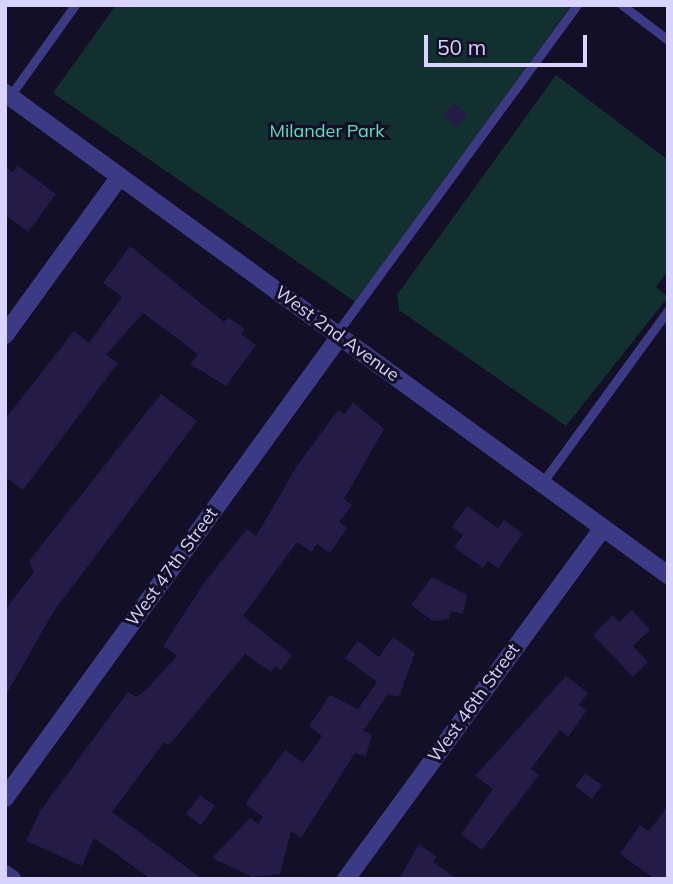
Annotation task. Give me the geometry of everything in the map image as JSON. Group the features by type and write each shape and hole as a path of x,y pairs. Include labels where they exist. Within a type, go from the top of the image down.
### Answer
{"street":[{"name":"West 2nd Avenue","path":"8,95 668,575"},
{"path":"5,335 120,176"},
{"name":"West 47th Street","path":"5,798 338,335"},
{"name":"West 46th Street","path":"346,879 603,528"},
{"path":"5,874 12,879"}],"lane":[{"path":"8,95 75,5"},
{"path":"338,335 577,5"},
{"path":"622,5 668,40"},
{"path":"542,483 668,310"}],"green space":[{"name":"Milander Park","path":"116,5 571,5 357,303 53,93"},
{"path":"556,75 668,160 668,271 656,287 668,297 566,426 399,310 397,295"}],"building":[{"path":"453,103 467,114 457,127 443,116"},
{"path":"17,165 56,194 28,232 5,215 5,166 13,172"},
{"path":"130,246 224,322 228,317 245,329 241,334 256,345 226,386 190,364 198,354 143,313 106,355 118,363 23,490 5,477 5,419 74,331 89,343 122,297 103,283"},
{"path":"161,394 197,421 54,611 5,697 5,610 34,572 29,561"},
{"path":"353,402 384,429 344,499 352,505 339,522 347,528 330,553 317,544 311,552 297,542 243,616 292,655 281,670 275,666 271,672 245,654 169,745 164,742 112,812 202,879 151,879 94,838 82,866 26,841 40,811 128,692 136,697 145,691 177,656 163,646 204,583 247,529 256,536 297,466 338,410 345,414"},
{"path":"467,506 498,528 504,520 523,534 498,568 488,561 483,568 454,547 463,535 452,527"},
{"path":"432,577 467,595 463,614 451,611 449,619 433,621 411,605"},
{"path":"632,610 650,630 633,646 648,662 633,677 593,635 613,615 619,622"},
{"path":"393,637 415,653 399,697 388,694 363,731 372,734 366,756 355,753 301,838 291,831 280,874 252,877 212,858 250,818 258,824 263,817 245,804 285,750 303,763 322,736 309,726 330,695 358,709 377,682 345,658 358,641 379,657"},
{"path":"566,676 588,693 579,705 587,710 568,737 560,730 531,769 539,775 482,850 461,834 493,789 475,776"},
{"path":"585,773 602,785 592,799 575,786"},
{"path":"200,795 215,806 201,825 186,814"},
{"path":"668,806 668,879 655,879 620,854 640,825 649,831"},
{"path":"419,844 437,857 433,862 457,879 399,879"}]}
